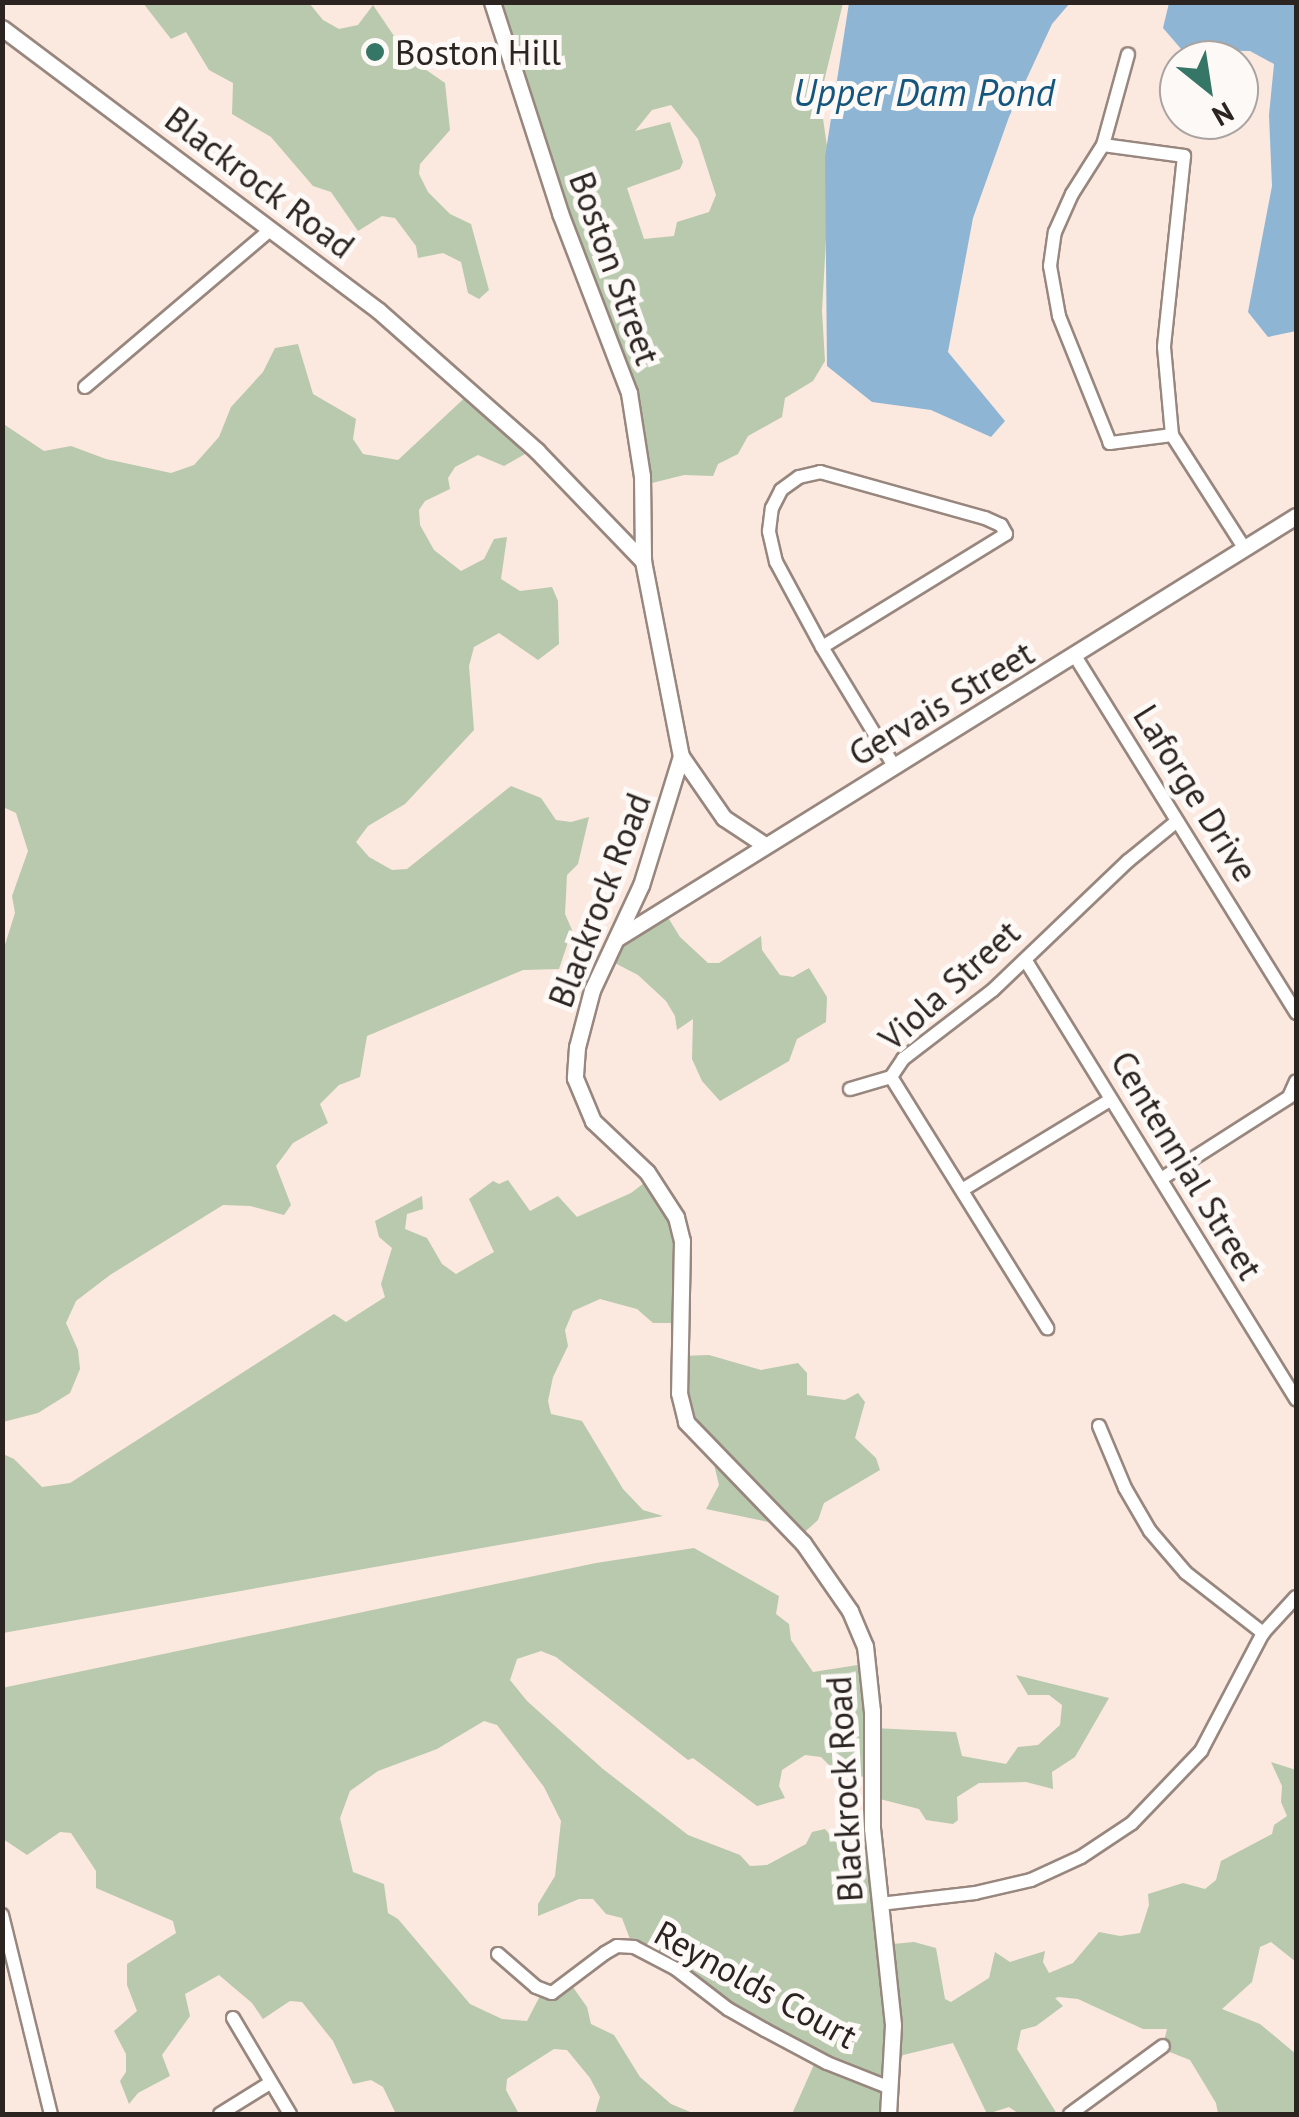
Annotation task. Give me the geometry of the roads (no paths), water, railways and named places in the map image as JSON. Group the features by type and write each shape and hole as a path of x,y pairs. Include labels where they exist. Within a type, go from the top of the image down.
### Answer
{"street":[{"name":"Boston Street","path":"492,2 560,213 629,393 642,476 643,561"},
{"name":"Blackrock Road","path":"2,28 355,291 491,410 643,561 682,756 640,885 592,990 577,1047 575,1078 593,1122 647,1172 676,1217 682,1241 679,1393 686,1422 803,1543 850,1612 865,1646 870,1671 872,1828 893,2024 888,2114"},
{"path":"1128,54 1103,145 1072,194 1055,232 1050,266 1059,316 1110,443 1172,435"},
{"path":"1103,145 1184,156 1164,347 1172,435 1245,549"},
{"path":"84,387 271,229"},
{"path":"822,647 1006,534 1002,525 820,472 799,477 781,490 772,508 769,531 776,562 822,647 894,766"},
{"name":"Gervais Street","path":"616,939 1296,516"},
{"name":"Laforge Drive","path":"1076,656 1296,1014"},
{"path":"682,756 724,818 765,844"},
{"name":"Viola Street","path":"1047,1328 891,1077 904,1058 1026,961 1128,861 1177,820"},
{"name":"Centennial Street","path":"1026,961 1294,1389"},
{"path":"850,1090 891,1077"},
{"path":"1161,1179 1289,1097 1296,1081"},
{"path":"962,1190 1110,1100"},
{"path":"1099,1426 1125,1488 1150,1531 1186,1573 1263,1633"},
{"path":"880,1904 975,1893 1031,1880 1081,1857 1132,1823 1201,1751 1263,1633 1296,1597"},
{"path":"2,1915 51,2114"},
{"name":"Reynolds Court","path":"498,1954 536,1986 552,1993 605,1952 618,1946 634,1946 676,1969 728,2009 765,2030 827,2063 890,2088"},
{"path":"233,2018 290,2114"},
{"path":"1070,2114 1163,2046"},
{"path":"220,2114 270,2083"}],"water":[{"name":"Upper Dam Pond","path":"849,3 1070,3 1052,24 1009,117 973,218 948,352 1005,421 991,437 931,410 872,402 827,366 825,157"},
{"path":"1169,3 1296,3 1296,331 1268,337 1248,312 1272,186 1269,115 1274,64 1259,56 1259,40 1173,40 1163,28"}],"place":[{"name":"Boston Hill","path":"375,52"}]}
